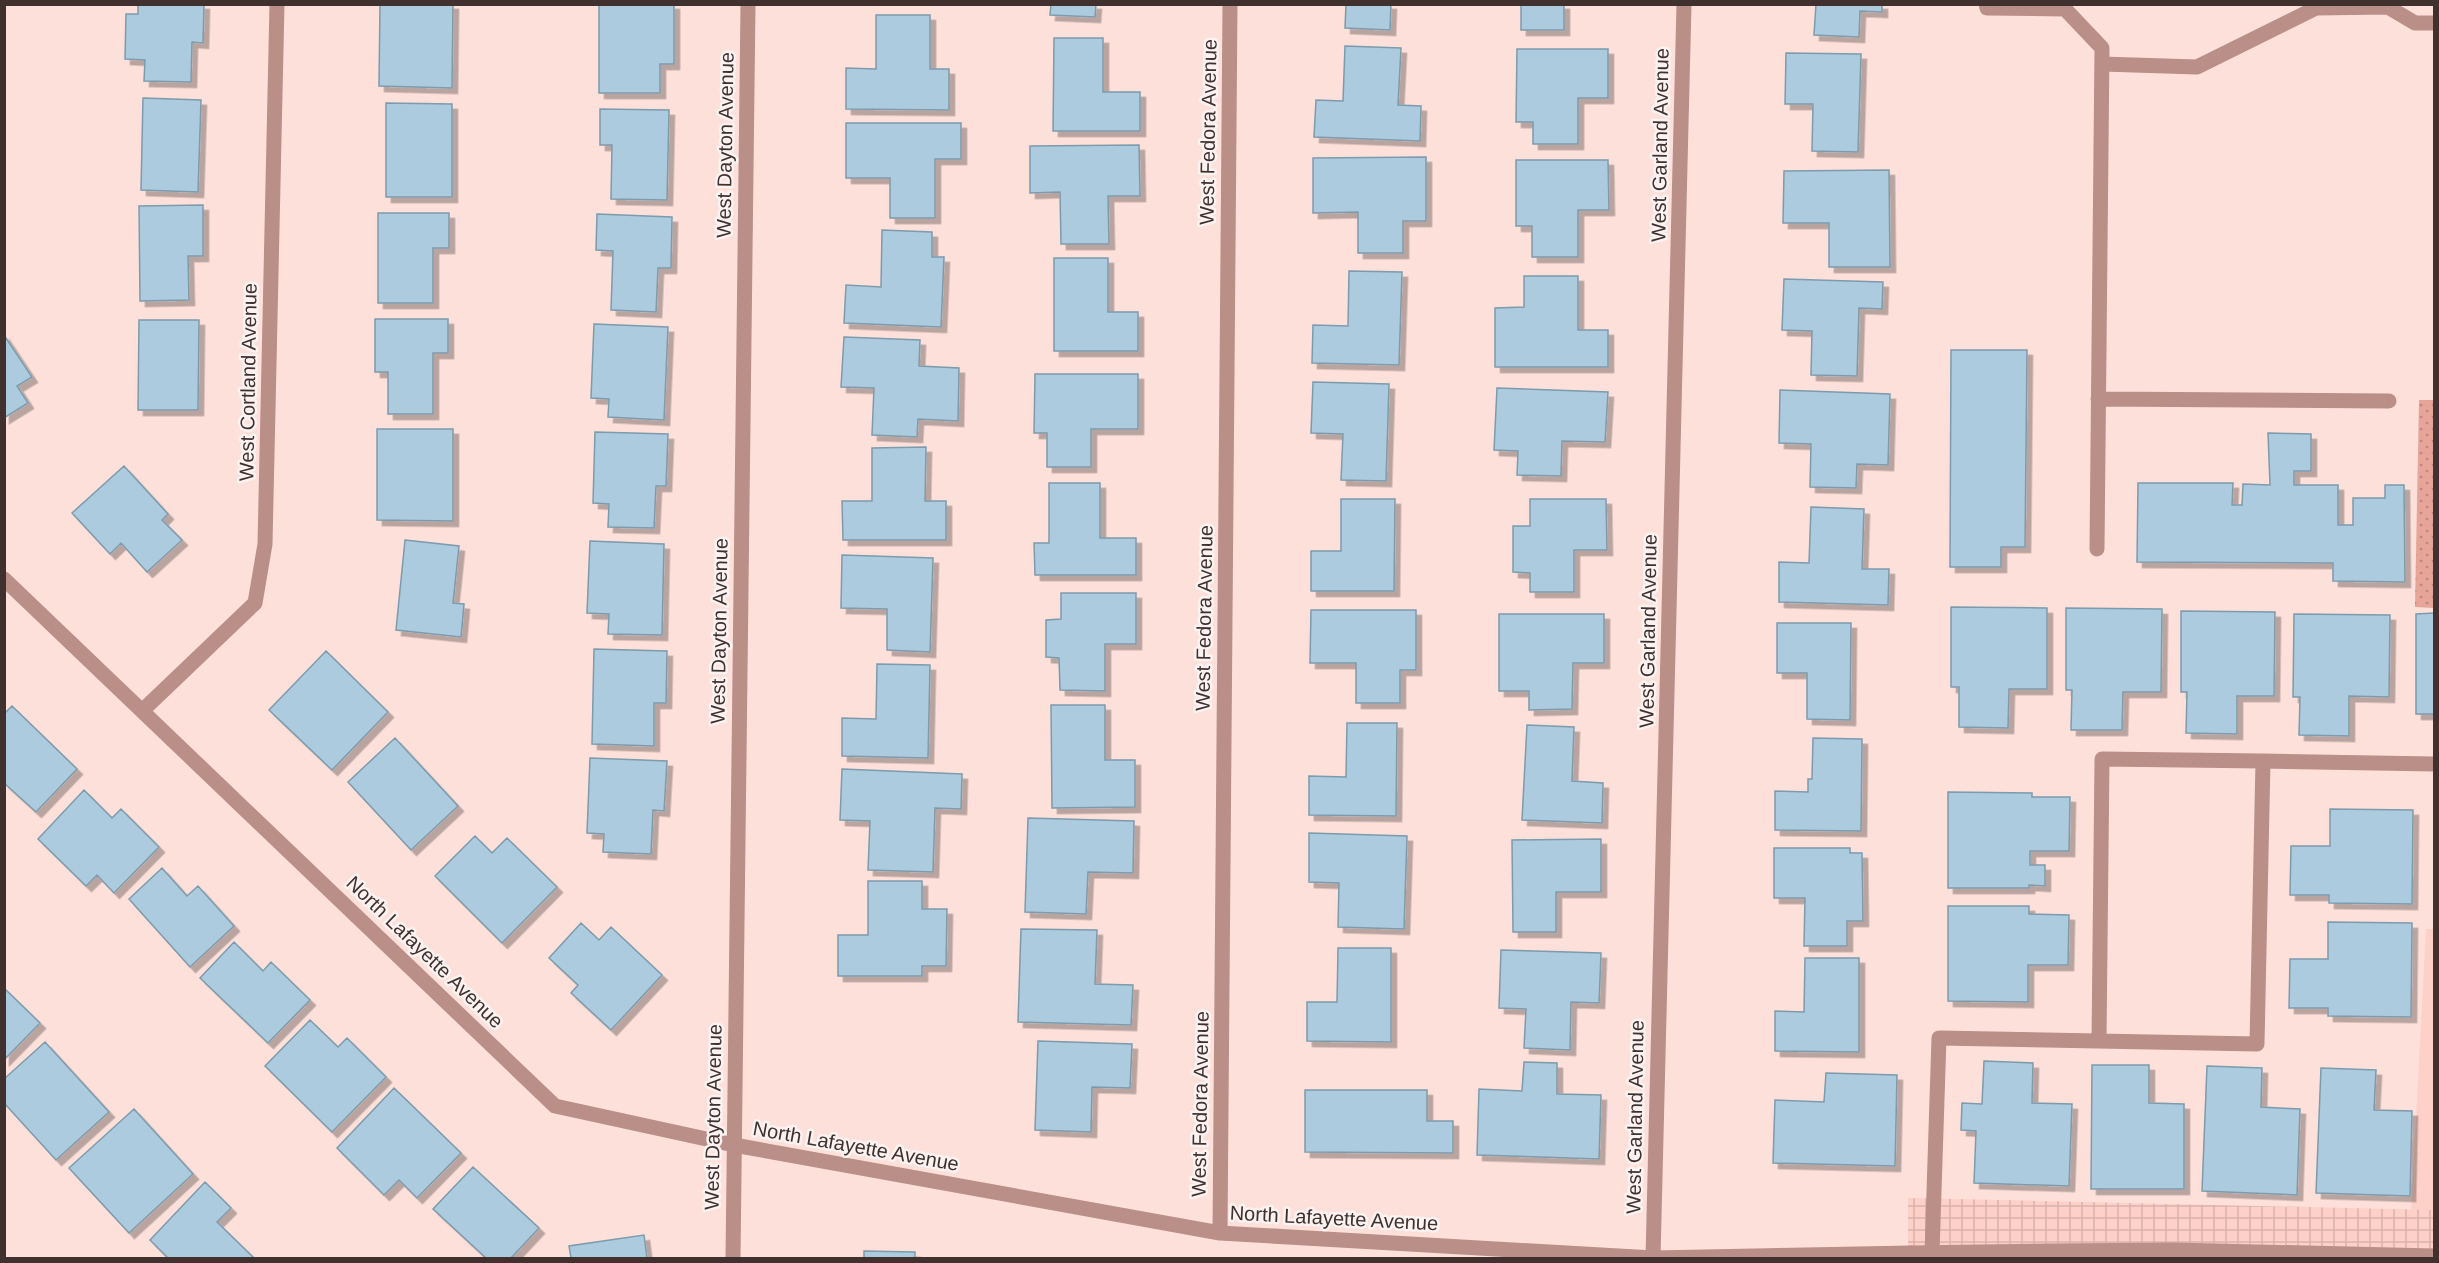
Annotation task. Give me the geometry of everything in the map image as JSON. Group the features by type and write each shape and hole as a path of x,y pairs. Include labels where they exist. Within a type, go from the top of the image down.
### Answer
{"street":[{"name":"West Cortland Avenue","path":"142,711 255,603 265,544 278,4"},
{"name":"West Dayton Avenue","path":"733,1258 748,4"},
{"name":"West Fedora Avenue","path":"1220,1233 1230,4"},
{"name":"West Garland Avenue","path":"1653,1258 1684,4"},
{"path":"1986,4 1988,8 2065,9 2102,48 2097,549"},
{"path":"2102,64 2197,67 2316,8 2388,6 2415,23 2434,23"},
{"path":"2098,399 2389,401"},
{"name":"North Lafayette Avenue","path":"4,579 555,1106 734,1145 1220,1233 1653,1258 1911,1256 1932,1253 2434,1256"},
{"path":"2099,1041 2102,759 2434,764"},
{"path":"1932,1253 1939,1038 2257,1044 2263,761"}],"shaded area":[{"path":"2419,400 2434,400 2434,608 2415,607"},
{"path":"2426,929 2434,929 2434,1210 2411,1210"},
{"path":"1908,1198 2434,1210 2434,1258 1908,1258"}],"building":[{"path":"138,4 204,4 203,43 192,42 191,82 144,81 145,60 125,59 126,14 138,14"},
{"path":"380,4 453,4 452,88 379,86"},
{"path":"599,4 674,4 674,64 660,64 660,93 599,93"},
{"path":"1051,4 1096,4 1095,17 1050,15"},
{"path":"1346,4 1391,4 1390,30 1345,28"},
{"path":"1521,4 1564,4 1564,30 1521,30"},
{"path":"1816,4 1882,4 1882,12 1860,11 1859,37 1814,35"},
{"path":"876,15 930,15 930,69 949,69 949,110 846,109 846,68 876,69"},
{"path":"1054,38 1103,38 1103,92 1140,92 1140,131 1053,131"},
{"path":"1345,46 1401,48 1398,105 1421,106 1420,141 1314,137 1316,100 1343,101"},
{"path":"1517,49 1608,49 1608,98 1578,98 1578,144 1533,144 1533,122 1516,122"},
{"path":"1786,53 1861,54 1858,152 1812,151 1813,104 1785,104"},
{"path":"143,98 201,100 198,192 141,190"},
{"path":"386,103 452,104 452,197 386,197"},
{"path":"600,109 669,110 667,200 611,199 612,145 600,145"},
{"path":"846,123 961,123 961,159 935,159 935,218 890,218 890,178 846,178"},
{"path":"1139,145 1140,196 1108,196 1109,244 1061,244 1060,192 1030,193 1030,146"},
{"path":"1426,157 1426,221 1403,221 1403,253 1358,253 1358,212 1313,213 1313,158"},
{"path":"1516,160 1608,160 1609,210 1578,210 1578,257 1532,257 1532,226 1516,226"},
{"path":"1889,170 1890,267 1829,267 1829,223 1783,223 1784,171"},
{"path":"203,205 203,256 188,256 189,300 140,301 139,206"},
{"path":"378,213 449,213 449,248 433,248 433,303 378,303"},
{"path":"597,214 672,217 671,268 658,268 656,312 611,310 613,251 596,250"},
{"path":"882,230 932,232 932,257 944,257 941,327 844,323 846,285 881,287"},
{"path":"1054,258 1108,258 1108,312 1138,312 1138,351 1054,351"},
{"path":"1349,271 1402,272 1399,365 1312,363 1313,325 1348,326"},
{"path":"1524,276 1578,276 1578,330 1608,330 1608,367 1495,367 1495,308 1524,307"},
{"path":"1784,279 1883,282 1882,309 1859,308 1857,376 1811,375 1812,331 1782,330"},
{"path":"375,319 448,319 448,353 433,353 433,414 388,414 388,372 375,372"},
{"path":"139,320 199,320 198,410 138,410"},
{"path":"594,324 668,327 664,420 608,417 609,399 591,398"},
{"path":"4,335 32,377 17,386 28,403 4,418"},
{"path":"844,337 920,340 919,366 959,368 958,421 918,419 917,437 872,435 874,388 841,387"},
{"path":"1951,350 2027,350 2025,547 2001,547 2001,567 1950,567"},
{"path":"1035,374 1138,374 1138,429 1091,429 1091,467 1047,467 1047,433 1034,433"},
{"path":"1313,382 1389,384 1386,481 1341,480 1343,434 1311,433"},
{"path":"1497,388 1608,392 1605,442 1562,441 1561,476 1517,475 1518,451 1494,450"},
{"path":"1780,390 1890,394 1888,465 1857,464 1856,488 1810,487 1811,444 1779,443"},
{"path":"377,429 453,429 453,521 377,520"},
{"path":"595,432 668,434 666,486 656,486 654,528 608,527 609,504 593,503"},
{"path":"2268,433 2311,434 2311,471 2294,471 2294,485 2338,485 2338,525 2353,525 2353,498 2385,498 2385,485 2404,485 2405,582 2333,581 2333,563 2137,562 2138,483 2233,483 2232,505 2242,505 2243,484 2270,485"},
{"path":"926,447 925,501 946,501 946,540 843,540 842,501 872,501 872,448"},
{"path":"124,466 168,514 162,520 182,540 147,572 121,543 110,554 72,513"},
{"path":"1049,483 1100,483 1100,538 1136,538 1136,575 1035,575 1034,543 1049,543"},
{"path":"1341,499 1395,499 1394,591 1311,591 1311,551 1341,551"},
{"path":"1530,499 1606,499 1607,550 1574,550 1574,592 1530,592 1530,573 1513,572 1513,526 1530,526"},
{"path":"1811,507 1864,509 1862,569 1889,569 1888,605 1779,602 1779,562 1809,563"},
{"path":"405,540 459,546 453,603 464,604 461,637 396,630"},
{"path":"590,541 664,544 662,635 608,634 609,614 587,613"},
{"path":"842,555 933,558 930,652 887,650 887,609 841,608"},
{"path":"1061,593 1136,593 1136,644 1105,644 1105,691 1060,690 1059,658 1046,657 1046,620 1061,619"},
{"path":"1951,607 2047,608 2047,689 2009,689 2008,728 1959,727 1959,687 1951,687"},
{"path":"2066,608 2162,609 2161,692 2123,692 2122,730 2071,730 2072,690 2066,690"},
{"path":"1311,610 1416,610 1416,670 1400,670 1400,703 1356,703 1356,663 1310,663"},
{"path":"2181,611 2275,612 2274,696 2237,696 2237,734 2186,733 2187,692 2181,692"},
{"path":"2434,613 2434,714 2416,714 2416,614"},
{"path":"1499,614 1604,614 1604,663 1573,663 1572,709 1529,710 1529,691 1499,691"},
{"path":"2294,614 2390,615 2389,697 2349,696 2349,736 2299,735 2300,697 2293,697"},
{"path":"1777,623 1851,623 1850,720 1807,719 1807,673 1777,673"},
{"path":"594,649 667,651 666,703 654,703 654,746 592,744"},
{"path":"326,651 388,712 332,770 269,710"},
{"path":"877,664 930,665 928,758 842,756 842,718 876,719"},
{"path":"1051,705 1105,705 1105,760 1135,760 1135,807 1052,808"},
{"path":"12,706 77,769 36,812 4,783 4,714"},
{"path":"1347,723 1397,723 1396,816 1309,815 1309,776 1346,777"},
{"path":"1527,725 1574,727 1572,781 1603,783 1602,823 1522,820"},
{"path":"395,738 458,806 411,850 348,782"},
{"path":"1813,738 1862,739 1861,831 1775,830 1775,791 1808,792 1808,779 1812,779"},
{"path":"590,758 667,761 664,811 653,810 651,854 603,852 604,834 587,833"},
{"path":"842,769 962,774 961,809 935,808 933,872 868,870 870,821 840,820"},
{"path":"84,790 112,818 121,809 159,847 114,893 97,875 86,886 38,839"},
{"path":"1948,792 2032,793 2032,797 2070,797 2069,851 2030,851 2030,865 2045,865 2045,886 1948,888"},
{"path":"2330,809 2413,810 2412,904 2329,903 2329,895 2290,895 2291,846 2330,846"},
{"path":"1028,818 1134,821 1133,873 1088,872 1086,914 1025,912"},
{"path":"1309,833 1407,836 1404,929 1338,927 1339,883 1309,882"},
{"path":"475,836 492,853 507,838 557,887 502,943 435,876"},
{"path":"1601,839 1601,892 1556,892 1556,932 1513,932 1512,840"},
{"path":"1774,848 1850,848 1850,853 1862,853 1863,921 1847,921 1847,946 1804,946 1805,898 1774,898"},
{"path":"162,868 187,896 198,886 234,926 190,967 129,899"},
{"path":"868,881 922,881 922,909 947,909 946,966 922,966 922,976 838,976 838,935 868,935"},
{"path":"1948,906 2029,906 2029,914 2069,915 2068,965 2028,965 2028,1002 1948,1001"},
{"path":"2328,922 2412,923 2411,1017 2328,1016 2328,1008 2289,1008 2290,959 2328,959"},
{"path":"581,923 599,940 611,927 662,975 611,1030 571,993 578,985 549,958"},
{"path":"1021,929 1097,930 1095,984 1133,985 1131,1025 1018,1022"},
{"path":"234,942 263,971 271,962 310,1000 268,1043 200,978"},
{"path":"1338,948 1391,948 1391,1042 1307,1041 1307,1002 1337,1002"},
{"path":"1501,950 1601,953 1599,1003 1571,1002 1570,1050 1524,1048 1526,1009 1499,1008"},
{"path":"1805,958 1859,958 1859,1052 1775,1051 1775,1011 1804,1012"},
{"path":"4,988 40,1023 4,1060"},
{"path":"310,1020 338,1047 347,1038 386,1077 332,1132 265,1066"},
{"path":"1038,1041 1132,1044 1130,1088 1092,1087 1091,1132 1035,1130"},
{"path":"45,1042 109,1112 56,1160 4,1103 4,1079"},
{"path":"1984,1061 2033,1063 2032,1103 2072,1104 2069,1186 1974,1183 1976,1131 1961,1130 1962,1103 1982,1104"},
{"path":"1524,1062 1557,1063 1557,1094 1601,1095 1599,1159 1477,1155 1479,1089 1522,1091"},
{"path":"2092,1065 2149,1065 2149,1103 2184,1104 2184,1189 2091,1189"},
{"path":"2207,1066 2262,1068 2261,1107 2300,1109 2297,1195 2202,1191"},
{"path":"2321,1068 2376,1070 2374,1110 2412,1111 2410,1196 2316,1193"},
{"path":"1826,1073 1897,1075 1895,1166 1773,1163 1775,1100 1824,1102"},
{"path":"394,1088 461,1153 417,1198 399,1180 384,1195 337,1148"},
{"path":"1305,1090 1427,1090 1427,1121 1453,1121 1453,1153 1305,1152"},
{"path":"134,1109 193,1174 129,1233 69,1168"},
{"path":"473,1167 539,1228 511,1258 486,1258 433,1209"},
{"path":"205,1182 231,1208 217,1222 254,1258 168,1258 150,1240"},
{"path":"644,1235 647,1258 571,1258 569,1246"},
{"path":"864,1251 915,1252 915,1258 864,1258"}]}
